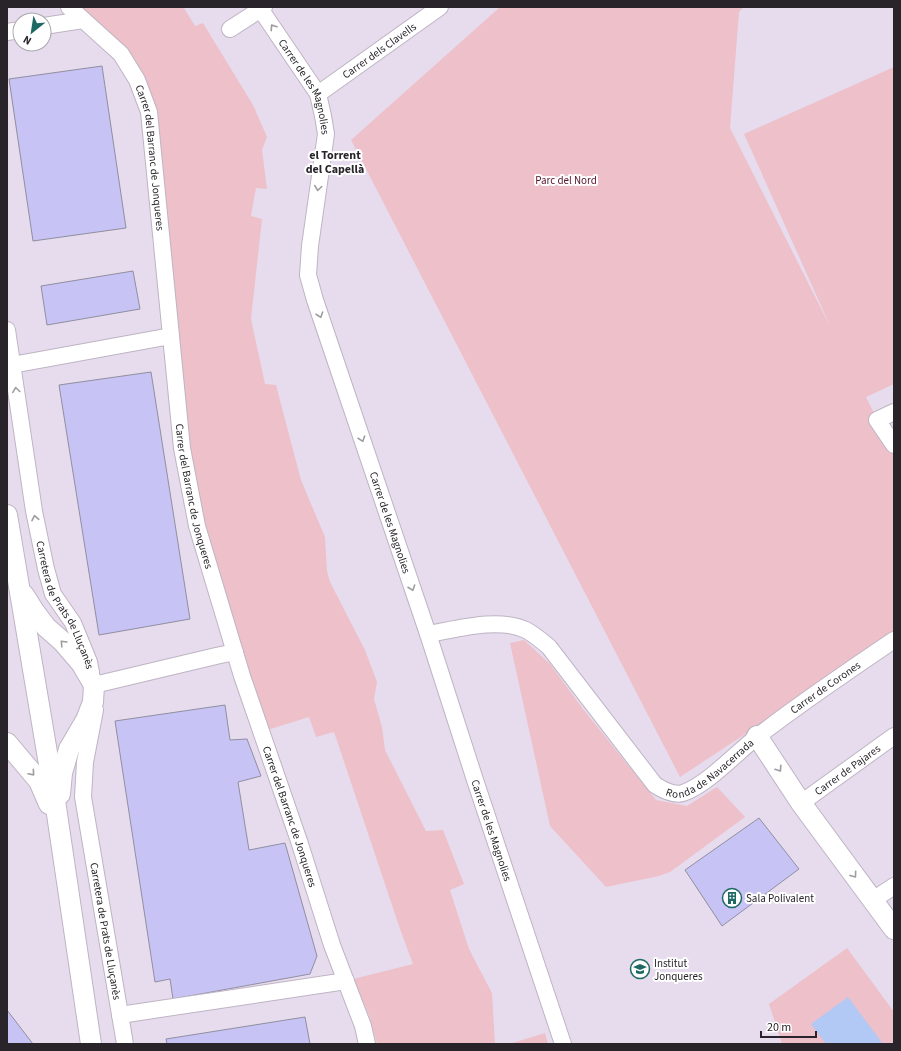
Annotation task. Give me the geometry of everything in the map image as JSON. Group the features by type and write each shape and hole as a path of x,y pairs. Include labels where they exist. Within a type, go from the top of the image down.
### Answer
{"street":[{"name":"Carrer del Barranc de Jonqueres","path":"69,7 121,54 137,80 150,112 182,448 197,526 235,652 299,841 332,945 363,1026 367,1044"},
{"name":"Carrer dels Clavells","path":"318,94 440,7"},
{"path":"230,29 261,8"},
{"name":"Carrer de les Magnolies","path":"261,8 318,94 326,134 310,246 308,275 315,300 428,634 563,1044"},
{"path":"52,25 83,20"},
{"name":"Carretera de Prats de Lluçanès","path":"7,330 34,511 46,569 53,594 73,623 76,630 89,662 96,691 97,700 85,762 83,797 125,1044"},
{"path":"12,365 171,336"},
{"path":"894,412 877,420 894,445"},
{"path":"7,514 48,757 91,1044"},
{"path":"18,578 24,595 34,611 46,627 63,642 81,663 94,685 93,702 86,720 69,749 62,773 59,828"},
{"path":"7,599 18,578"},
{"name":"Ronda de Navacerrada","path":"428,634 483,625 506,624 525,630 534,635 549,646 655,785 668,792 682,794 693,789 704,782 757,736 801,803 894,929"},
{"name":"Carrer de Corones","path":"757,736 894,640"},
{"path":"94,685 235,652"},
{"path":"7,742 33,755 48,757 61,749 86,720"},
{"name":"Carrer de Pajares","path":"801,803 894,736"},
{"path":"7,742 39,780 59,828"},
{"path":"873,900 894,886"},
{"path":"120,1015 346,981"}],"green space":[{"path":"69,7 185,7 184,8 195,26 203,23 253,105 267,137 262,150 267,189 256,188 251,216 262,219 251,319 265,384 276,385 301,480 325,537 327,571 330,582 365,650 377,682 374,699 382,727 385,750 426,831 443,830 464,884 450,890 469,949 492,993 495,1044 377,1044 369,1015 353,979 413,964 334,732 316,737 309,717 261,732 197,526 137,80"},
{"name":"Parc del Nord","path":"500,7 744,7 739,12 730,128 831,328 744,134 894,67 894,384 866,397 894,453 894,636 680,777 351,140"},
{"path":"524,640 550,664 583,709 656,800 687,806 717,787 745,817 670,872 659,876 606,887 550,826 510,643"},
{"path":"847,948 894,1012 894,1044 782,1044 769,1004"},
{"path":"545,1033 548,1044 509,1044"}],"water":[{"path":"848,997 883,1044 826,1044 811,1024"}],"building":[{"path":"102,66 126,228 33,241 9,79"},
{"path":"133,271 140,309 47,325 41,286"},
{"path":"151,372 190,619 99,635 59,385"},
{"path":"225,705 230,740 247,739 261,776 238,782 249,850 285,843 317,956 310,974 173,999 170,979 155,982 115,721"},
{"name":"Sala Polivalent","path":"759,818 799,869 722,926 685,870"},
{"path":"7,1010 33,1044 7,1044"},
{"path":"305,1017 310,1044 167,1044 166,1039"}],"place":[{"name":"Sala Polivalent","path":"732,898"},
{"name":"Institut Jonqueres","path":"640,969"}],"district":[{"name":"el Torrent del Capellà","path":"335,162"}]}
